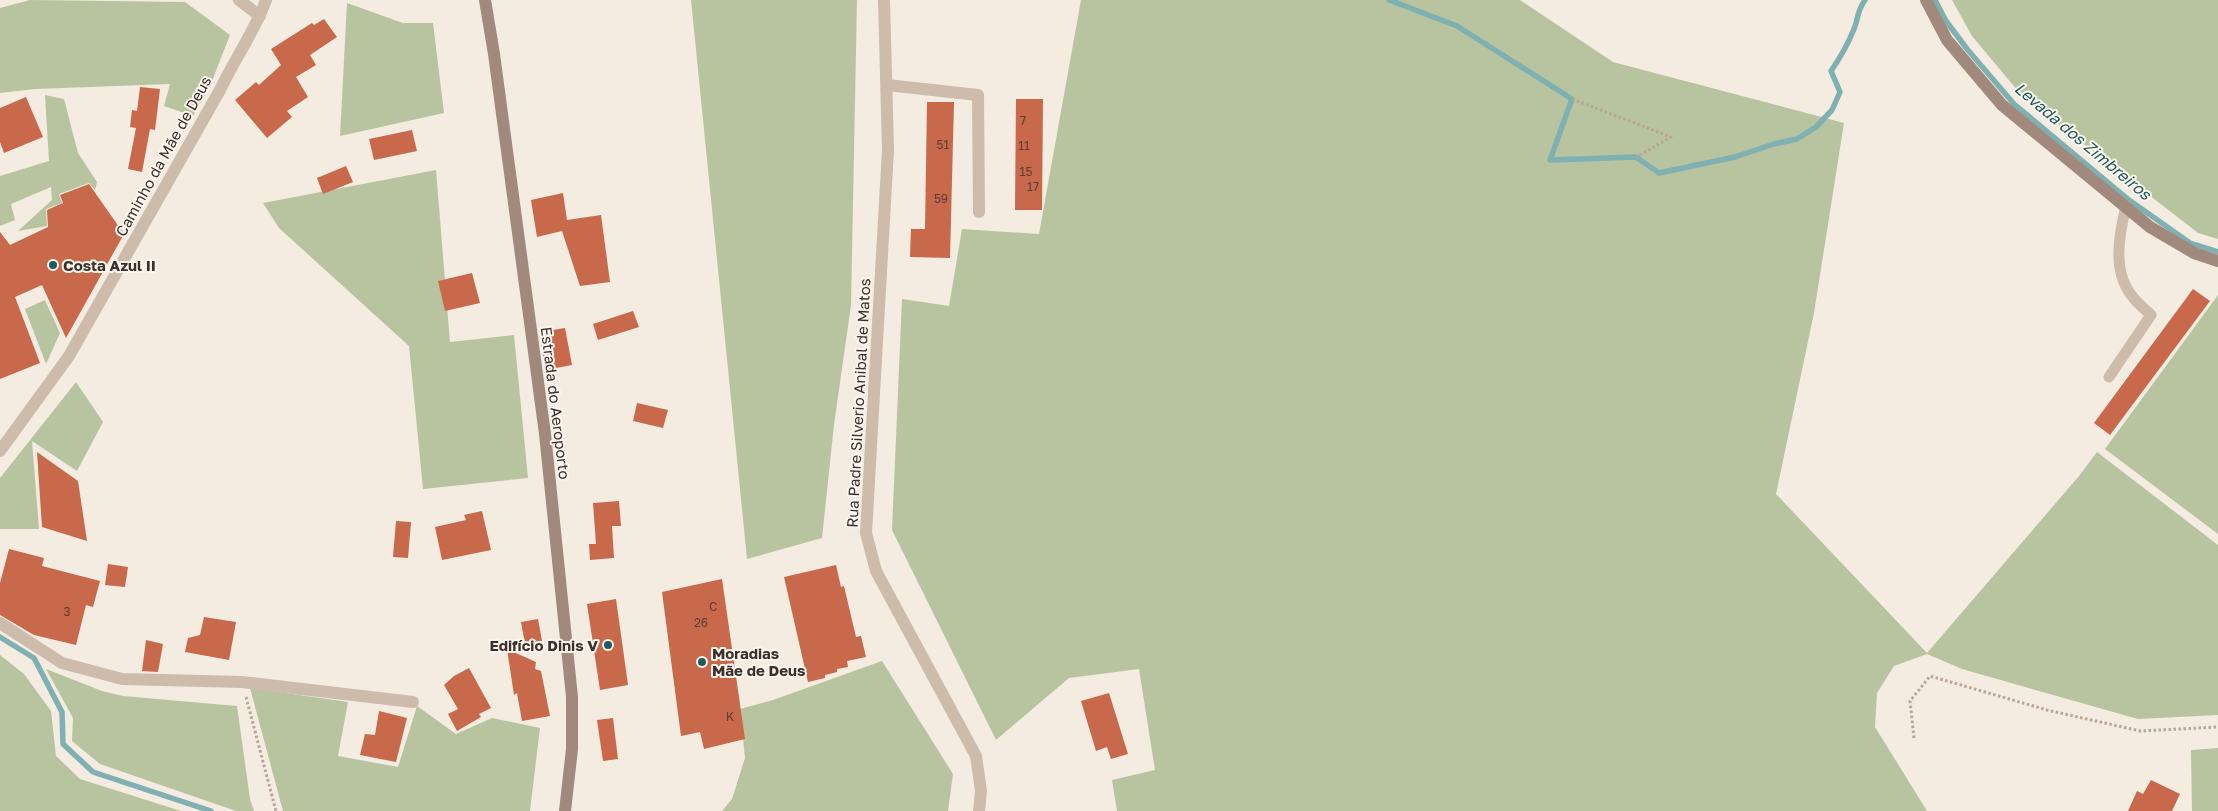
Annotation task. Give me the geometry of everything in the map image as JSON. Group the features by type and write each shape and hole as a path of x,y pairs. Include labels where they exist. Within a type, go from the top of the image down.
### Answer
{"main road":[{"name":"Estrada do Aeroporto","path":"485,0 545,434 572,696 572,749 565,811"},
{"path":"1926,0 1948,40 2002,105 2150,227 2186,249 2218,262"}],"street":[{"path":"239,0 260,16"},
{"name":"Caminho da Mãe de Deus","path":"0,451 69,356 260,16 266,0"},
{"name":"Rua Padre Silverio Anibal de Matos","path":"884,0 888,150 866,532 876,571 976,756 981,790 979,811"},
{"path":"887,85 978,95 979,212"},
{"path":"0,623 62,663 122,679 242,682 413,702"}],"lane":[{"path":"2109,377 2151,315 2131,296 2121,276 2120,229 2126,206"}],"path":[{"path":"1572,99 1671,137 1636,157"},
{"path":"1914,738 1910,701 1930,676 2047,710 2140,731 2218,727"},
{"path":"242,682 276,811"}],"green space":[{"path":"30,0 185,2 230,35 210,86 193,116 164,106 170,84 35,89 0,93 0,8"},
{"path":"691,0 857,0 851,305 834,425 822,538 747,559"},
{"path":"1081,0 1520,0 1613,62 1844,123 1814,313 1776,494 1927,653 2079,476 2097,452 2218,545 2218,715 2138,719 1962,669 1927,654 1894,666 1877,693 1875,727 1927,811 1117,811 1112,780 1155,770 1139,669 1069,678 996,740 892,530 902,299 949,306 962,229 1039,234"},
{"path":"1952,0 2218,0 2218,239 2198,233 2023,97 1972,36"},
{"path":"347,3 403,23 433,23 444,113 340,136"},
{"path":"45,95 64,99 78,153 97,182 95,190 89,183 59,194 62,203 46,209 47,226 18,231 52,200 51,187 11,204 15,220 0,226 0,176 49,161"},
{"path":"436,170 450,342 514,335 528,478 423,489 409,346 279,228 263,203"},
{"path":"2218,295 2218,534 2105,449"},
{"path":"45,300 60,333 46,364 25,309"},
{"path":"76,382 103,422 77,471 32,441 39,529 0,529 0,478"},
{"path":"0,655 24,674 51,711 56,756 80,779 181,811 0,811"},
{"path":"882,661 953,774 948,811 722,811 732,799 745,758 740,709 773,700"},
{"path":"46,669 102,691 123,696 237,706 250,799 254,811 236,811 100,764 72,741 73,718"},
{"path":"250,688 348,702 338,756 398,767 417,706 456,734 492,718 540,728 530,811 283,811"},
{"path":"2218,748 2218,811 2192,811 2191,750"}],"building":[{"path":"324,19 337,37 310,55 316,65 296,77 308,97 287,111 292,117 267,138 235,100 256,82 259,85 281,65 271,49 312,23 314,25"},
{"path":"140,87 160,89 155,130 150,129 142,172 128,169 136,128 130,127 132,110 137,111"},
{"path":"26,97 43,137 4,153 0,142 0,108"},
{"path":"1016,99 1043,99 1042,210 1015,210"},
{"path":"927,102 954,102 950,258 910,257 911,229 925,229"},
{"path":"412,130 417,151 374,160 369,139"},
{"path":"346,166 353,182 323,194 317,178"},
{"name":"Costa Azul II","path":"89,184 124,234 66,338 42,285 15,297 40,363 0,379 0,232 10,245 48,227 47,210 63,203 60,195"},
{"path":"563,193 567,220 601,215 610,282 580,286 562,231 537,237 531,200"},
{"path":"472,273 480,303 445,311 438,281"},
{"path":"2193,289 2210,301 2110,435 2094,423"},
{"path":"633,311 639,327 598,340 593,324"},
{"path":"565,328 572,365 545,370 540,332"},
{"path":"637,403 668,410 663,428 633,421"},
{"path":"37,452 78,481 87,541 42,527"},
{"path":"619,501 621,526 612,526 614,558 590,560 589,544 596,544 593,503"},
{"path":"482,511 491,550 442,560 435,527 466,520 464,515"},
{"path":"396,521 411,522 408,558 393,557"},
{"path":"9,549 44,558 42,566 100,581 93,607 86,605 76,645 34,635 0,615 0,583"},
{"path":"108,564 128,567 125,587 105,585"},
{"path":"836,565 841,587 844,586 856,637 861,636 866,657 847,661 848,667 837,669 837,672 825,675 825,678 808,682 784,577"},
{"name":"Moradias Mãe de Deus","path":"722,579 745,739 704,749 700,732 681,736 662,592"},
{"name":"Edifício Dinis V","path":"616,599 628,685 600,690 587,604"},
{"path":"204,617 236,622 229,660 185,652 188,638 200,635"},
{"path":"538,619 542,641 525,644 521,622"},
{"path":"146,640 163,644 158,672 142,671"},
{"path":"507,649 536,662 535,669 541,671 550,716 522,721 517,693 514,695"},
{"path":"469,668 491,708 479,714 481,717 457,731 448,714 458,709 444,685 454,676"},
{"path":"1109,693 1128,754 1111,759 1107,747 1096,751 1081,701"},
{"path":"379,711 407,718 396,762 360,755 365,734 375,735"},
{"path":"613,718 618,759 603,761 597,720"},
{"path":"2151,780 2180,794 2172,811 2128,811 2137,791 2143,794"}],"waterway":[{"name":"Levada dos Zimbreiros","path":"1389,0 1457,26 1572,99 1550,160 1636,157 1659,173 1735,157 1774,144 1797,139 1816,127 1832,110 1840,92 1831,71 1849,40 1856,25 1860,8 1865,0"},
{"name":"Levada dos Zimbreiros","path":"1935,0 1946,21 1967,49 2014,104 2129,200 2190,243 2218,252"},
{"name":"Levada dos Zimbreiros","path":"0,637 34,658 62,712 63,744 93,772 211,811"}],"place":[{"name":"Costa Azul II","path":"53,265"},
{"name":"Edifício Dinis V","path":"608,645"},
{"name":"Moradias Mãe de Deus","path":"702,662"}]}
